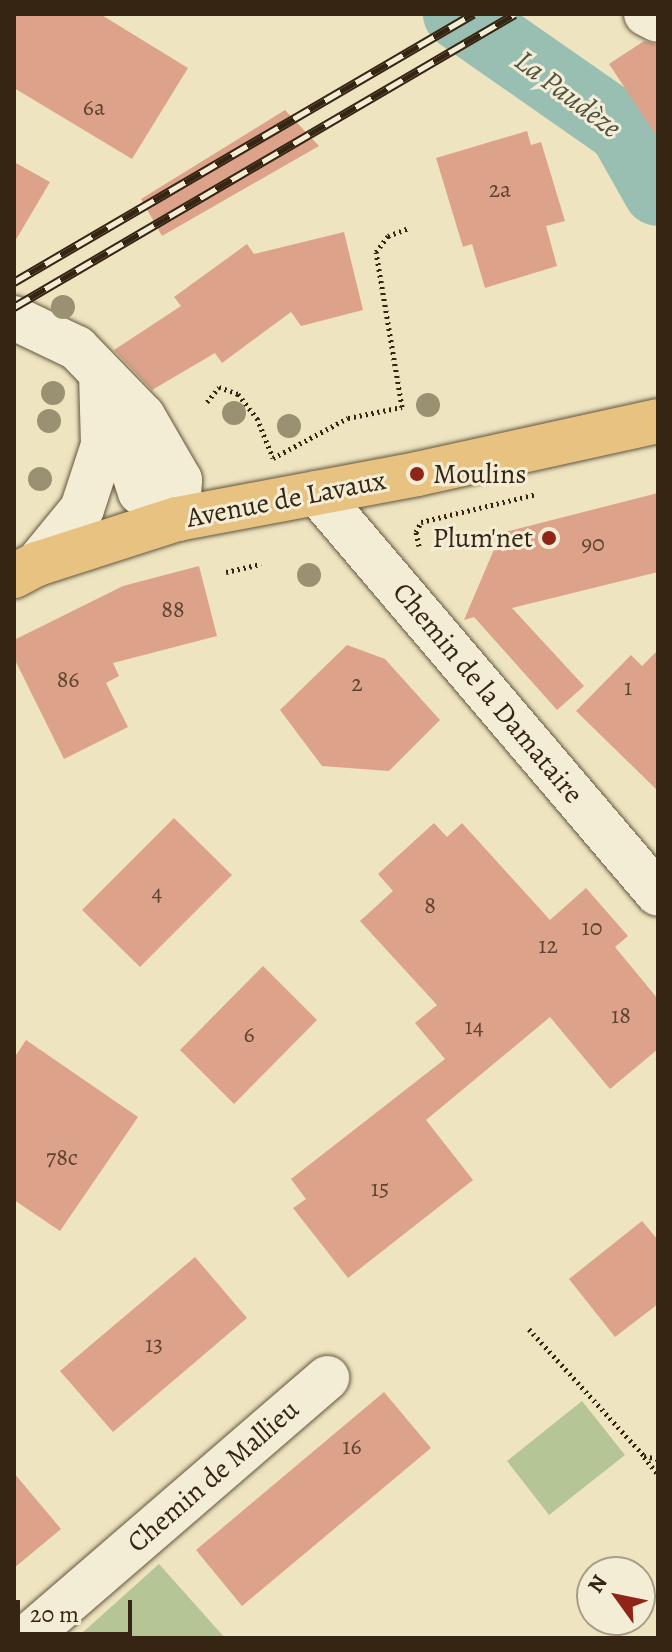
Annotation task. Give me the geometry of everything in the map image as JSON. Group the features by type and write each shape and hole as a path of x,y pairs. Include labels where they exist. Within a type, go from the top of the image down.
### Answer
{"main road":[{"name":"Avenue de Lavaux","path":"26,570 177,519 317,493 658,421"}],"street":[{"path":"646,14 658,20"},
{"path":"14,318 77,348 101,374 140,492 177,519"},
{"path":"26,570 82,509 103,445 101,374"},
{"name":"Chemin de la Damataire","path":"317,493 658,894"},
{"name":"Chemin de Mallieu","path":"26,1638 327,1378"}],"path":[{"path":"207,402 219,387 238,394 257,418 273,458 348,418 402,407 376,252 388,236 409,228"},
{"path":"416,532 421,522 537,494"},
{"path":"226,572 261,564"},
{"path":"529,1329 658,1474"},
{"path":"644,1456 658,1459"}],"green space":[{"path":"582,1401 625,1455 549,1515 507,1461"},
{"path":"159,1564 225,1638 84,1638 81,1634"}],"building":[{"path":"14,14 100,14 188,68 132,159 14,88"},
{"path":"644,41 658,45 658,138 609,64"},
{"path":"285,110 319,146 162,236 141,199"},
{"path":"527,131 531,145 541,142 565,221 546,226 557,266 485,288 472,244 463,247 436,158"},
{"path":"14,162 50,182 14,243"},
{"path":"344,232 363,310 301,326 291,312 222,363 215,353 152,390 114,350 181,306 174,297 247,244 254,254"},
{"path":"658,493 658,572 512,608 584,686 557,710 474,617 464,620 501,533"},
{"path":"199,566 217,636 113,663 119,676 106,683 128,727 64,759 14,658 14,640 123,586"},
{"path":"347,645 385,659 440,720 389,771 322,766 280,710"},
{"path":"658,650 658,791 576,711 631,655 642,666"},
{"path":"174,818 232,875 140,967 82,910"},
{"path":"434,823 447,837 462,823 550,920 586,888 628,936 615,947 658,999 658,1049 610,1089 550,1017 426,1120 473,1180 348,1278 293,1208 306,1199 291,1179 445,1059 415,1023 437,1005 360,921 393,891 378,874"},
{"path":"263,966 317,1020 234,1104 180,1050"},
{"path":"26,1040 138,1117 60,1231 14,1200 14,1058"},
{"path":"642,1221 658,1240 658,1304 615,1337 569,1279"},
{"path":"195,1257 247,1318 113,1432 60,1371"},
{"path":"384,1392 431,1448 242,1606 196,1550"},
{"path":"14,1473 61,1529 14,1568"}],"waterway":[{"name":"La Paudèze","path":"458,14 623,129 658,191"}],"railway":[{"path":"14,282 473,14"},
{"path":"14,307 515,14"}],"place":[{"name":"Moulins","path":"417,474"},
{"name":"Plum'net","path":"549,538"}]}
